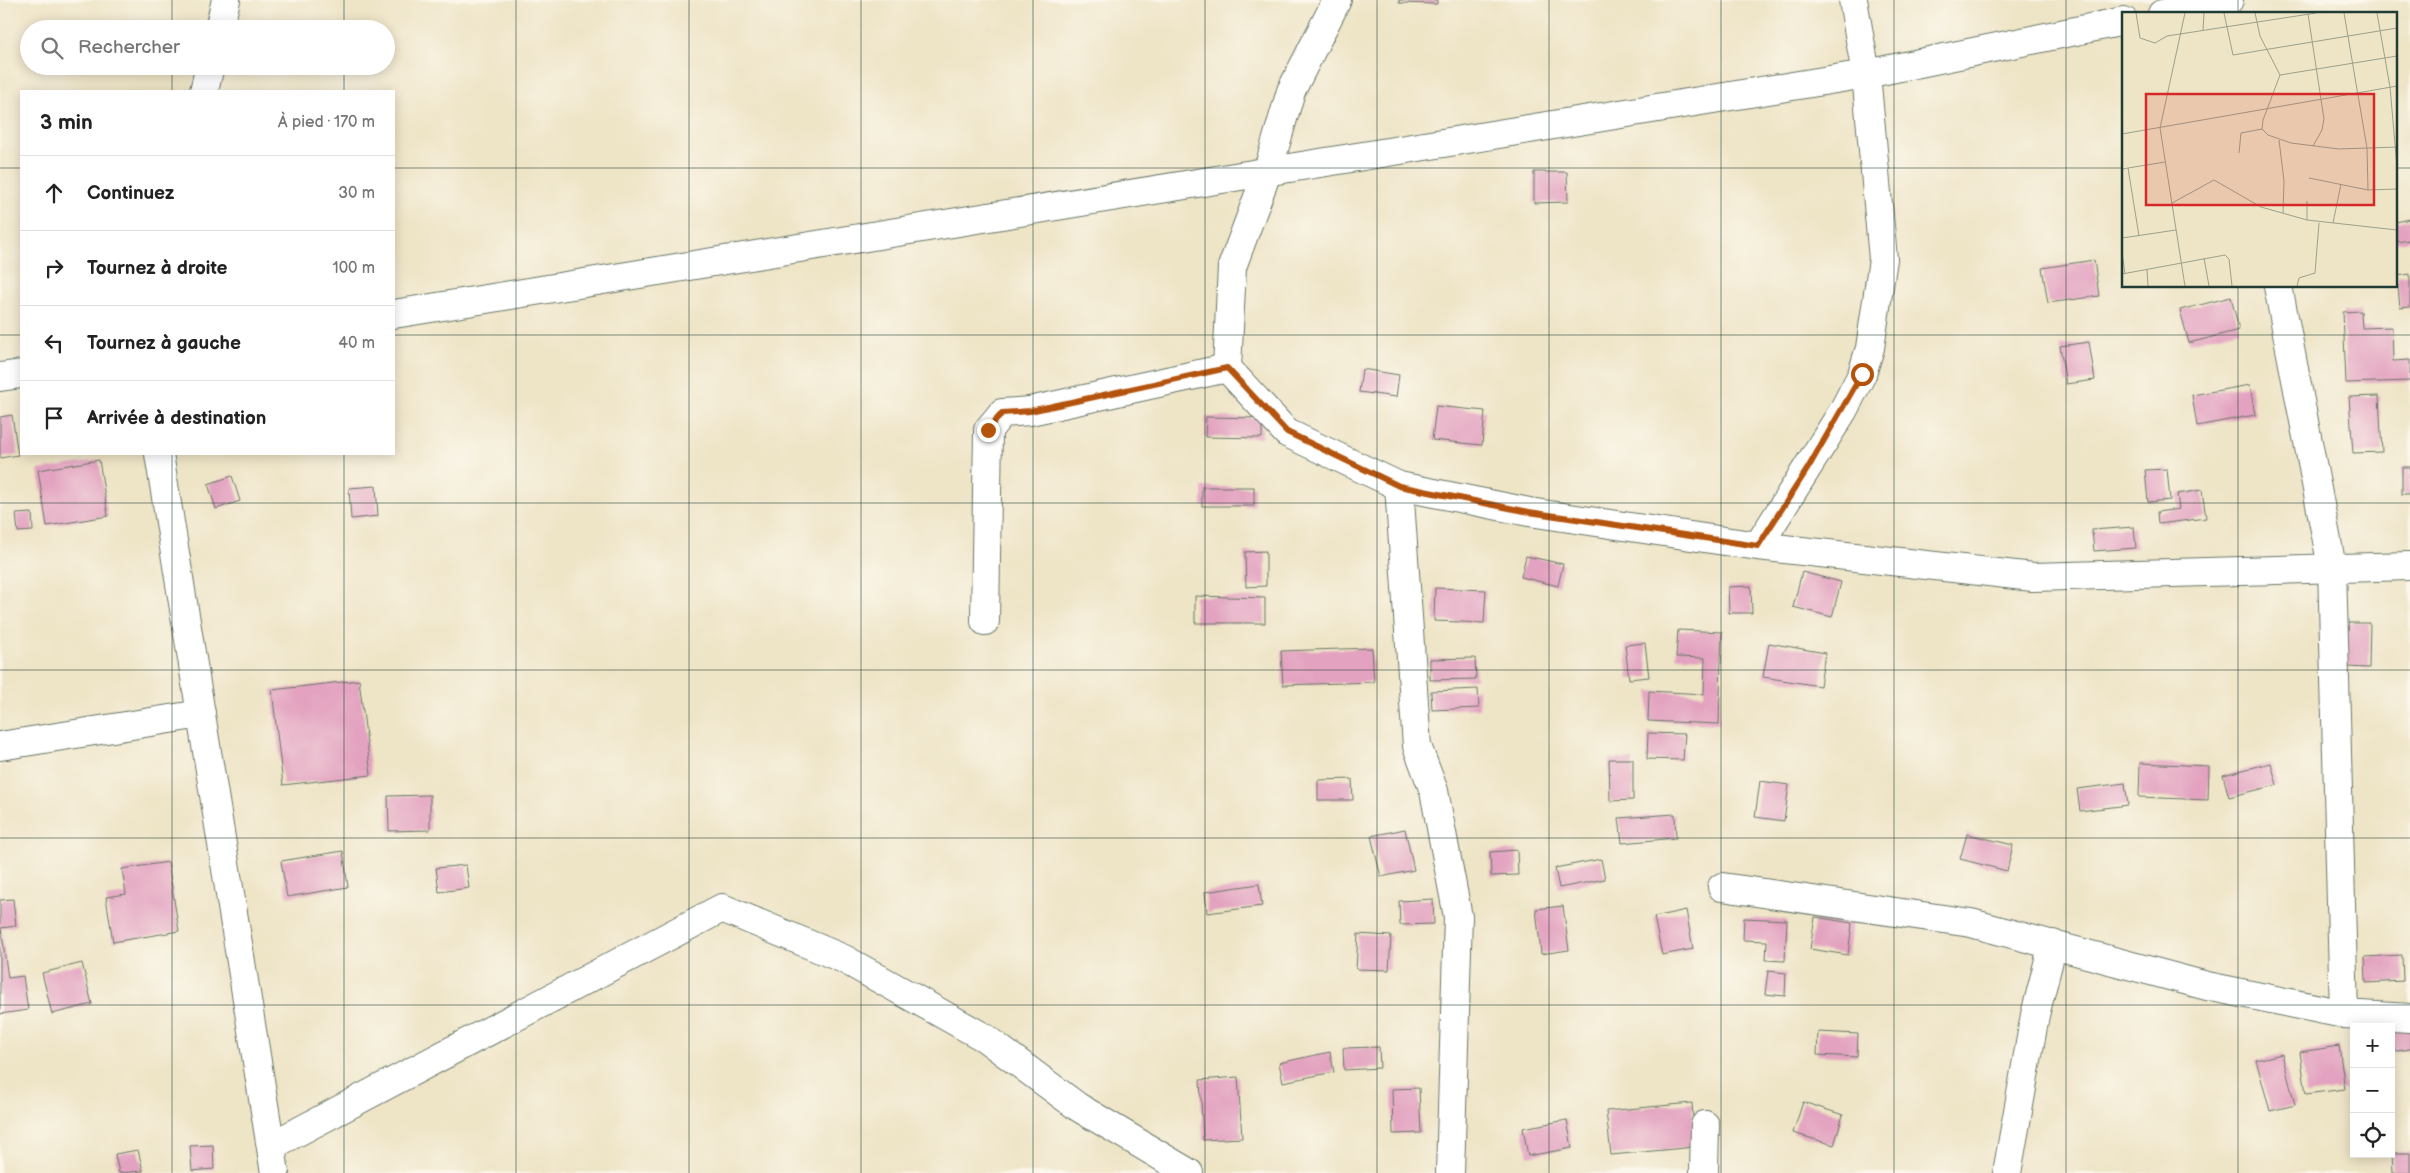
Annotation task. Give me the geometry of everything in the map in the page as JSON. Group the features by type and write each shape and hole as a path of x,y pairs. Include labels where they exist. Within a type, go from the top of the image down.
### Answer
{"street":[{"path":"221,20 226,0"},
{"path":"1338,0 1291,90 1268,170 1232,267 1227,368 1287,432 1399,486 1529,512 1758,546 2033,577 2410,566"},
{"path":"1758,546 1843,411 1862,374 1870,348 1883,259 1866,74 1854,0"},
{"path":"2175,12 2226,4"},
{"path":"395,314 1866,74 2122,22"},
{"path":"204,90 208,75"},
{"path":"2278,288 2332,567 2344,1014"},
{"path":"985,621 988,430 1002,413 1030,411 1227,368"},
{"path":"0,378 20,374"},
{"path":"159,455 275,1173"},
{"path":"1399,486 1417,746 1434,791 1458,917 1450,1173"},
{"path":"0,746 201,714"},
{"path":"1722,887 1971,923 2207,986 2344,1014 2410,1018"},
{"path":"271,1146 722,908 844,959 985,1038 1078,1107 1189,1173"},
{"path":"2007,1173 2035,1015 2054,944"},
{"path":"1704,1173 1705,1125"}],"building":[{"path":"1399,0 1437,0 1437,4 1399,3"},
{"path":"1534,172 1567,172 1568,202 1534,203"},
{"path":"2410,219 2410,240 2398,242 2398,222"},
{"path":"2094,260 2099,296 2048,303 2042,268"},
{"path":"2410,274 2410,307 2400,308 2398,276"},
{"path":"2231,297 2239,330 2189,343 2180,310"},
{"path":"2361,311 2362,328 2392,327 2393,361 2410,360 2410,381 2346,383 2343,312"},
{"path":"2089,342 2095,380 2066,384 2060,346"},
{"path":"1362,369 1399,375 1396,397 1359,392"},
{"path":"2250,385 2255,415 2197,426 2192,395"},
{"path":"2379,396 2382,452 2353,453 2349,397"},
{"path":"1436,406 1485,411 1482,445 1432,440"},
{"path":"12,415 18,455 0,458 0,417"},
{"path":"1206,417 1262,418 1262,438 1205,437"},
{"path":"99,460 108,516 47,526 38,470"},
{"path":"2402,467 2410,467 2410,494 2402,494"},
{"path":"2167,469 2170,500 2148,502 2145,470"},
{"path":"232,476 240,501 216,509 208,484"},
{"path":"376,486 378,516 351,519 349,488"},
{"path":"1202,487 1254,487 1254,506 1202,506"},
{"path":"2202,490 2206,518 2158,524 2157,512 2179,509 2177,494"},
{"path":"32,513 33,531 18,532 16,514"},
{"path":"2134,527 2136,548 2094,551 2092,530"},
{"path":"1266,551 1266,586 1246,587 1245,552"},
{"path":"1526,556 1563,564 1558,586 1521,577"},
{"path":"1802,572 1841,582 1832,617 1793,607"},
{"path":"1751,586 1752,613 1729,613 1728,587"},
{"path":"1435,588 1486,590 1484,623 1434,621"},
{"path":"1195,596 1265,598 1265,623 1195,623"},
{"path":"2348,623 2370,623 2369,668 2347,667"},
{"path":"1678,630 1722,632 1719,724 1648,721 1649,691 1704,694 1705,658 1676,657"},
{"path":"1645,643 1649,677 1629,679 1625,645"},
{"path":"1769,643 1825,653 1820,686 1763,677"},
{"path":"1372,648 1374,682 1283,685 1281,651"},
{"path":"1475,658 1476,679 1430,680 1430,659"},
{"path":"359,680 371,775 283,785 272,690"},
{"path":"1478,689 1479,708 1432,710 1431,691"},
{"path":"1648,733 1685,734 1683,760 1647,759"},
{"path":"1609,759 1633,759 1633,800 1610,801"},
{"path":"2140,763 2209,766 2208,800 2139,797"},
{"path":"2271,763 2277,785 2229,797 2223,775"},
{"path":"1352,779 1353,800 1318,800 1318,780"},
{"path":"1760,781 1789,785 1784,821 1755,817"},
{"path":"2125,783 2128,805 2080,811 2077,789"},
{"path":"430,795 430,830 389,831 388,796"},
{"path":"1675,814 1676,838 1622,843 1619,818"},
{"path":"1405,829 1414,870 1381,877 1371,836"},
{"path":"1967,834 2013,845 2007,871 1960,859"},
{"path":"1517,850 1518,875 1491,876 1490,852"},
{"path":"343,851 348,887 287,897 281,861"},
{"path":"1601,859 1605,879 1559,888 1555,868"},
{"path":"168,862 179,931 113,942 106,897 126,894 122,869"},
{"path":"466,865 469,888 439,892 436,868"},
{"path":"1259,884 1262,906 1207,913 1205,892"},
{"path":"13,899 16,926 1,928 8,978 23,976 28,1010 0,1014 0,900"},
{"path":"1433,899 1434,924 1400,925 1399,901"},
{"path":"1563,906 1569,950 1541,954 1536,909"},
{"path":"1686,910 1693,949 1662,955 1654,917"},
{"path":"1815,917 1852,923 1848,955 1810,949"},
{"path":"1744,918 1787,920 1785,961 1766,960 1767,941 1743,940"},
{"path":"1358,934 1391,936 1389,970 1356,969"},
{"path":"2402,955 2403,981 2366,983 2365,957"},
{"path":"82,963 92,1004 52,1014 42,973"},
{"path":"1768,971 1786,973 1785,996 1765,994"},
{"path":"2410,1025 2410,1049 2395,1051 2395,1027"},
{"path":"1818,1032 1858,1034 1857,1057 1817,1055"},
{"path":"2339,1046 2345,1089 2306,1094 2300,1052"},
{"path":"1379,1047 1380,1068 1344,1070 1343,1048"},
{"path":"1330,1052 1334,1072 1283,1082 1279,1063"},
{"path":"2282,1054 2295,1105 2270,1111 2256,1060"},
{"path":"1238,1077 1242,1138 1203,1140 1200,1080"},
{"path":"1419,1088 1421,1133 1393,1134 1392,1089"},
{"path":"1803,1102 1843,1115 1834,1145 1793,1133"},
{"path":"1692,1103 1695,1147 1611,1155 1606,1111"},
{"path":"1567,1120 1572,1148 1528,1156 1523,1128"},
{"path":"213,1145 214,1169 192,1171 190,1146"},
{"path":"138,1150 143,1171 119,1173 115,1154"},
{"path":"2395,1153 2410,1153 2410,1173 2393,1173 2392,1158 2395,1158"}],"route":[{"path":"988,430 1002,413 1030,411 1227,368 1287,432 1399,486 1529,512 1758,546 1843,411 1862,374"}]}
